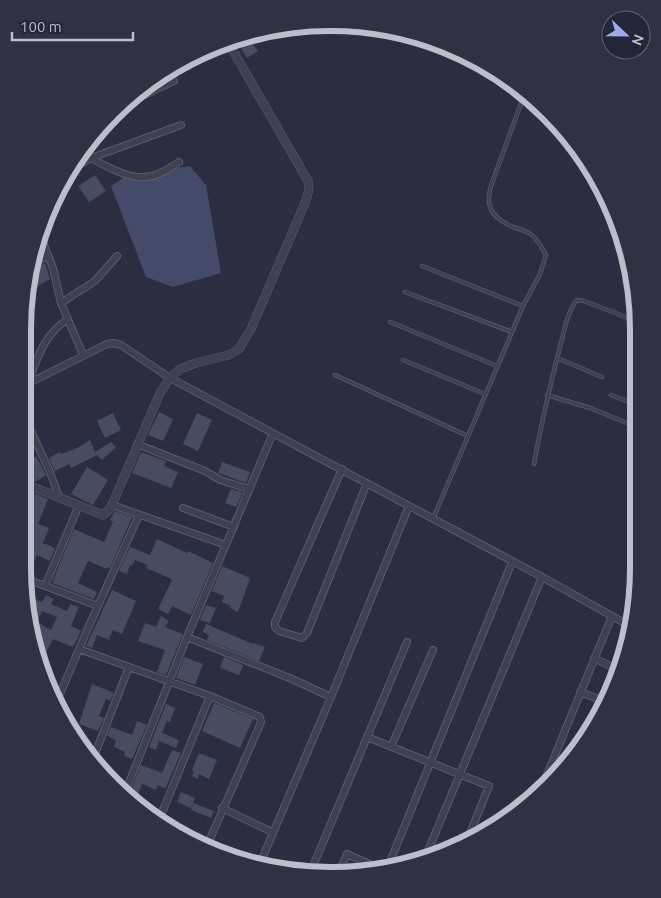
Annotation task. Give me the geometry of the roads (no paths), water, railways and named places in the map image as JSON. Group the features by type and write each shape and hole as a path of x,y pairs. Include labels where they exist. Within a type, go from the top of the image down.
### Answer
{"street":[{"path":"31,486 102,515 108,512 160,393 170,378 180,370 196,363 228,355 239,349 251,329 306,203 309,190 308,181 231,48"},
{"path":"147,94 174,81"},
{"path":"82,164 91,158 181,125"},
{"path":"88,156 128,175 140,177 155,175 179,162"},
{"path":"44,244 60,303 83,356"},
{"path":"40,260 48,254"},
{"path":"60,303 95,281 117,256"},
{"path":"31,373 50,333 68,319"},
{"path":"31,382 107,344 121,345 170,378 624,623"},
{"path":"31,431 50,472 59,497"},
{"path":"127,787 187,637 273,433"},
{"path":"137,444 205,471 220,480 249,489"},
{"path":"342,469 275,622 275,627 279,631 302,638 307,633 367,483"},
{"path":"45,586 79,505"},
{"path":"112,505 226,545"},
{"path":"262,859 331,697 408,506"},
{"path":"183,508 234,528"},
{"path":"60,696 139,515"},
{"path":"390,861 512,562"},
{"path":"428,851 542,577"},
{"path":"32,581 98,606"},
{"path":"548,773 612,616"},
{"path":"187,637 286,676 331,697"},
{"path":"313,866 407,642"},
{"path":"79,649 210,696 260,717 261,722 209,841"},
{"path":"391,747 433,650"},
{"path":"594,658 613,667"},
{"path":"95,753 129,667"},
{"path":"580,692 599,699"},
{"path":"161,814 210,696"},
{"path":"367,737 489,786 471,832"},
{"path":"222,808 272,832"},
{"path":"341,866 346,854 369,864"}],"lane":[{"path":"433,519 512,332 540,274 546,255 541,245 532,236 500,218 491,210 488,202 492,183 522,101"},
{"path":"422,266 524,306"},
{"path":"405,292 512,332"},
{"path":"534,464 547,395 573,304 577,300 584,301 629,319"},
{"path":"390,322 498,366"},
{"path":"557,358 602,377"},
{"path":"403,360 485,394"},
{"path":"336,375 468,436"},
{"path":"547,395 590,408 630,423"},
{"path":"611,395 630,402"}],"water":[{"path":"190,166 206,185 221,273 173,287 146,277 111,186 128,175"}]}
